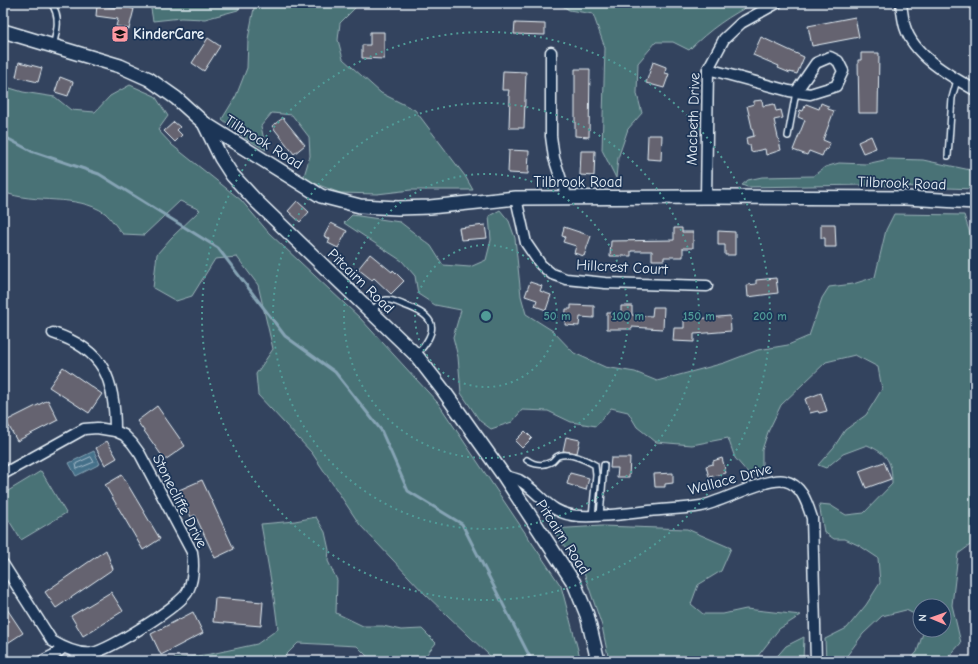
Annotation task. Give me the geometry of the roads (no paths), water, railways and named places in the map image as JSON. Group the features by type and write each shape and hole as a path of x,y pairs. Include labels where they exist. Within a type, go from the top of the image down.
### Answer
{"street":[{"name":"Macbeth Drive","path":"706,197 708,70 724,39 741,23 777,3"},
{"path":"901,3 905,28 912,43 927,58 957,80 975,90"},
{"name":"Pitcairn Road","path":"3,31 120,66 149,79 176,98 204,123 221,158 232,175 370,312 416,355 443,390 504,476 574,583 587,615 598,661"},
{"path":"552,52 551,136 554,158 567,198"},
{"path":"708,70 796,92 810,94 836,86 843,71 838,61 830,56 816,63 796,92"},
{"name":"Tilbrook Road","path":"204,123 321,196 360,206 398,208 516,198 906,198 975,202"},
{"name":"Hillcrest Court","path":"516,198 526,243 532,255 552,274 566,279 591,282 707,286"},
{"path":"53,333 80,344 100,364 113,391 115,431"},
{"name":"Stonecliffe Drive","path":"3,474 84,430 97,428 115,431 124,435 140,454 192,552 194,566 193,578 188,592 181,601 169,611 101,650 93,653 84,653 63,648 52,640 3,564"},
{"name":"Wallace Drive","path":"504,476 517,479 531,488 544,502 559,511 578,516 596,516 702,506 761,484 784,480 796,485 805,498 812,518 816,661"},
{"path":"42,661 54,655 63,648"}],"lane":[{"path":"51,3 58,16 58,29 53,46"},
{"path":"948,156 952,98 957,80"},
{"path":"788,136 796,92"},
{"path":"370,312 382,301 388,299 416,309 426,316 430,321 431,329 429,341 416,355"},
{"path":"527,460 534,464 544,464 552,462 558,456 566,455 586,460 594,465 596,475 596,516"},
{"path":"596,516 604,465"}],"water":[{"path":"94,451 100,464 76,476 69,463"}],"waterway":[{"path":"3,136 31,151 99,174 218,248 285,336 335,372 381,430 408,491 462,524 532,661"}],"place":[{"name":"KinderCare","path":"120,34"}]}
